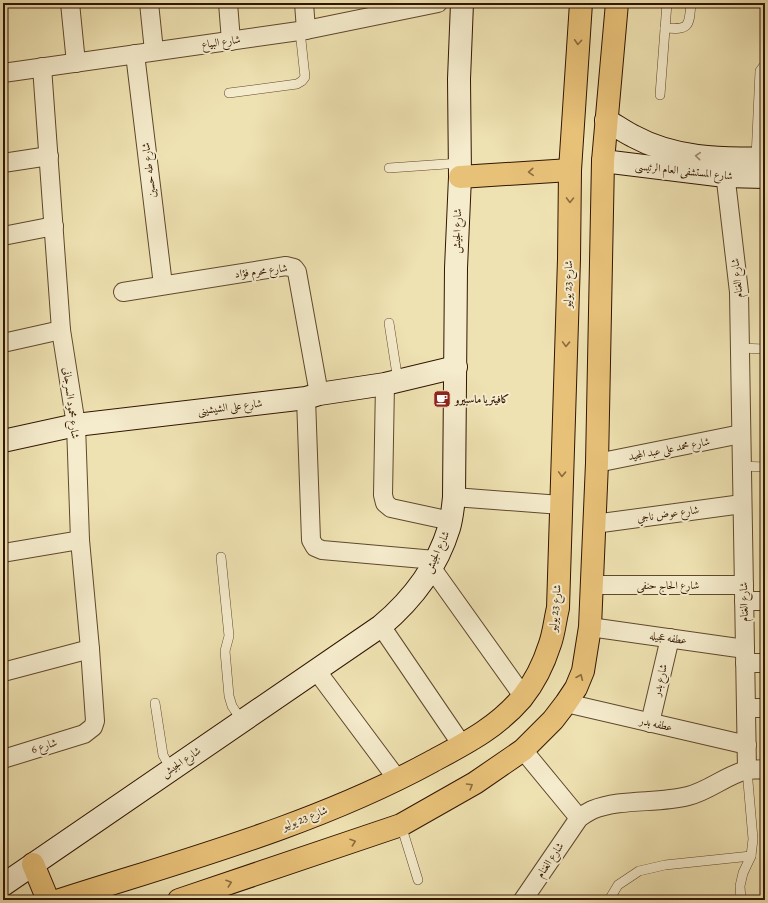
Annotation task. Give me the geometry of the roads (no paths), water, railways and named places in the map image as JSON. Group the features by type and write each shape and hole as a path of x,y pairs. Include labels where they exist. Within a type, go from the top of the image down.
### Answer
{"main road":[{"name":"شارع 23 يوليو","path":"60,900 239,843 318,814 398,780 488,730 507,714 523,696 541,667 551,644 558,608 570,170 581,3"},
{"path":"179,900 401,825 475,783 523,750 553,720 576,688 583,671 590,627 597,463 603,161 617,3"},
{"path":"460,170 570,170"},
{"path":"567,320 600,319"},
{"path":"33,864 48,900"}],"street":[{"path":"70,3 76,63"},
{"path":"149,3 154,52"},
{"path":"228,3 231,41"},
{"path":"303,31 304,3"},
{"name":"شارع البياع","path":"3,73 303,31 438,3"},
{"name":"شارع الجيش","path":"3,885 381,626 409,599 421,584 433,564 451,521 454,497 456,268 460,170 459,79 462,3"},
{"name":"شارع طه حسين","path":"135,54 163,285"},
{"name":"شارع محمود السرجانى","path":"42,67 61,330 76,425 80,540 95,721 93,727 84,734"},
{"name":"شارع المستشفى العام الرئيسى","path":"606,120 633,136 662,148 724,167"},
{"path":"3,163 49,156"},
{"name":"شارع المستشفى العام الرئيسى","path":"603,161 724,167 762,165"},
{"name":"شارع الغنام","path":"523,900 579,818 592,810 608,806 688,796 709,789 721,781 747,770 739,292 724,167"},
{"path":"3,236 54,226"},
{"name":"شارع محرم فؤاد","path":"124,292 286,266 294,268 297,272 312,396"},
{"path":"3,343 61,330"},
{"name":"شارع على الشيشينى","path":"3,441 76,425 312,396 392,382 456,367"},
{"path":"392,382 383,495 385,503 392,508 451,521"},
{"path":"312,396 311,540 315,547 322,550 433,564 523,696"},
{"name":"شارع محمد على عبد المجيد","path":"597,463 741,434"},
{"path":"454,497 561,505"},
{"name":"شارع عوض ناجي","path":"594,524 742,504"},
{"path":"3,553 80,540"},
{"name":"شارع الحاج حنفى","path":"592,585 744,593 765,601"},
{"path":"381,626 462,745"},
{"name":"عطفه عجيله","path":"590,627 670,638 745,656 765,663"},
{"name":"شارع بدر","path":"650,723 670,638"},
{"path":"3,672 90,649"},
{"path":"316,670 398,780"},
{"name":"عطفه بدر","path":"566,703 747,745"},
{"path":"746,708 765,708"},
{"name":"شارع 6","path":"3,759 84,734"},
{"path":"523,750 579,818"},
{"path":"747,770 765,769"}],"lane":[{"path":"660,95 667,3"},
{"path":"665,28 680,29 686,26 689,21 691,3"},
{"path":"229,93 297,84 302,82 305,77 303,31"},
{"path":"762,165 760,71 765,66"},
{"path":"389,168 460,170"},
{"path":"389,323 392,382"},
{"path":"740,348 765,349"},
{"path":"742,466 765,467"},
{"path":"221,557 229,636 225,655 230,696 232,706 242,720"},
{"path":"156,703 163,755 171,769"},
{"path":"740,900 740,886 743,873 751,856 753,840 747,770"},
{"path":"401,825 418,880"},
{"path":"609,900 618,885 639,871 665,865 751,856"}],"place":[{"name":"كافيتريا ماسبيرو","path":"442,399"}]}
